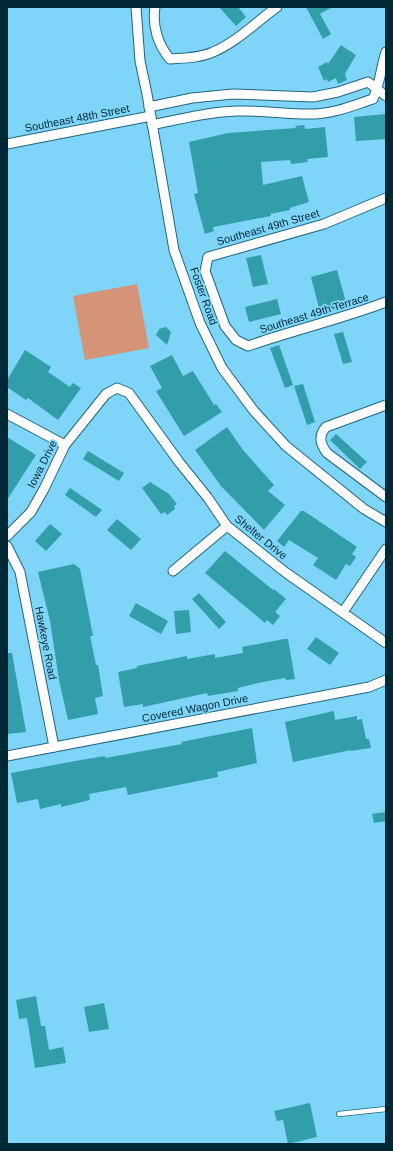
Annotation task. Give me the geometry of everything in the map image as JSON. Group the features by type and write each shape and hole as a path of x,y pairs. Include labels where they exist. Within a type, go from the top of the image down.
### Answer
{"street":[{"name":"Foster Road","path":"136,7 140,61 174,250 200,323 222,368 254,411 286,446 364,509 386,522"},
{"path":"155,7 155,29 161,49 170,59 213,53 229,44 277,7"},
{"path":"378,88 380,72 386,52"},
{"path":"149,107 192,98 233,94 314,97 338,92 368,82 378,88 386,96"},
{"name":"Southeast 48th Street","path":"7,144 151,121 237,111 318,114 342,109 373,99 378,88"},
{"name":"Southeast 49th Street","path":"248,346 236,340 225,326 205,271 208,257 324,224 386,198"},
{"name":"Southeast 49th Terrace","path":"248,346 282,334 356,314 386,302"},
{"name":"Iowa Drive","path":"7,536 31,512 44,489 64,445 106,394 117,388"},
{"name":"Shelter Drive","path":"117,388 129,393 208,498 226,526 286,572 386,643"},
{"path":"386,405 326,426 321,432 320,438 321,445 327,453 386,496"},
{"path":"7,414 43,435 64,445"},
{"path":"173,571 226,526"},
{"name":"Hawkeye Road","path":"7,546 20,572 54,747"},
{"path":"343,612 386,549"},
{"name":"Covered Wagon Drive","path":"7,756 369,687 386,680"}],"lane":[{"path":"339,1114 386,1108"}],"shaded area":[{"path":"137,284 149,348 85,360 73,296"}],"building":[{"path":"219,7 238,7 246,17 236,26"},
{"path":"306,7 332,7 320,14 331,34 323,39"},
{"path":"341,45 356,55 345,74 347,80 338,84 336,78 328,82 327,79 324,81 318,67 327,62 328,64"},
{"path":"386,114 386,139 356,141 354,117"},
{"path":"304,125 305,129 325,127 328,157 307,159 308,162 291,164 290,160 261,162 263,185 302,176 309,202 290,208 290,210 270,214 271,216 213,227 214,231 205,234 194,194 198,193 189,142 228,133 296,128 295,126"},
{"path":"261,255 268,284 253,287 246,258"},
{"path":"337,270 347,306 320,312 311,277"},
{"path":"277,299 281,314 249,322 245,307"},
{"path":"166,327 171,332 167,345 156,335 159,329"},
{"path":"343,332 352,362 343,364 334,334"},
{"path":"279,345 293,385 285,388 270,348"},
{"path":"25,350 51,367 48,372 70,387 73,383 81,388 58,420 28,398 26,400 7,387 7,380"},
{"path":"172,355 183,376 193,371 214,405 216,404 222,412 184,436 156,391 162,388 150,366"},
{"path":"303,384 315,422 307,425 294,386"},
{"path":"227,427 243,450 274,485 268,491 285,505 264,530 221,486 195,450"},
{"path":"336,434 367,462 360,469 330,440"},
{"path":"7,437 36,455 7,500"},
{"path":"88,451 124,473 119,481 83,459"},
{"path":"150,482 169,494 177,504 174,506 175,509 167,515 165,512 161,514 142,488"},
{"path":"70,488 102,510 96,517 65,495"},
{"path":"301,511 304,511 357,547 352,554 356,557 350,566 346,564 336,580 313,565 318,558 289,540 284,547 277,541"},
{"path":"117,519 141,539 131,550 107,530"},
{"path":"50,524 62,534 46,551 35,541"},
{"path":"225,551 286,599 275,612 280,616 273,625 267,620 265,623 205,573"},
{"path":"74,564 80,569 93,636 90,636 96,665 98,665 103,696 95,698 98,714 68,720 59,680 50,621 38,572"},
{"path":"199,593 226,622 219,629 192,599"},
{"path":"136,603 168,621 161,634 129,616"},
{"path":"189,610 191,632 176,634 174,611"},
{"path":"316,637 339,653 330,665 307,649"},
{"path":"288,639 295,679 286,680 285,678 238,688 238,691 208,696 207,693 143,707 143,704 124,707 118,672 137,668 137,666 187,656 187,659 215,654 215,658 243,653 242,647"},
{"path":"7,653 12,653 26,732 7,734"},
{"path":"334,711 335,720 357,716 357,720 362,719 366,739 369,739 371,748 351,750 293,762 285,722"},
{"path":"252,728 257,763 217,772 218,777 128,795 126,787 89,794 90,800 61,807 61,804 40,809 38,799 17,803 11,773 182,744 181,742"},
{"path":"386,812 386,821 374,823 372,814"},
{"path":"36,996 41,1026 45,1026 49,1050 63,1047 66,1063 35,1068 27,1018 19,1019 16,1000"},
{"path":"104,1003 109,1029 89,1032 84,1007"},
{"path":"310,1103 317,1137 288,1144 283,1120 277,1121 274,1111"}]}
